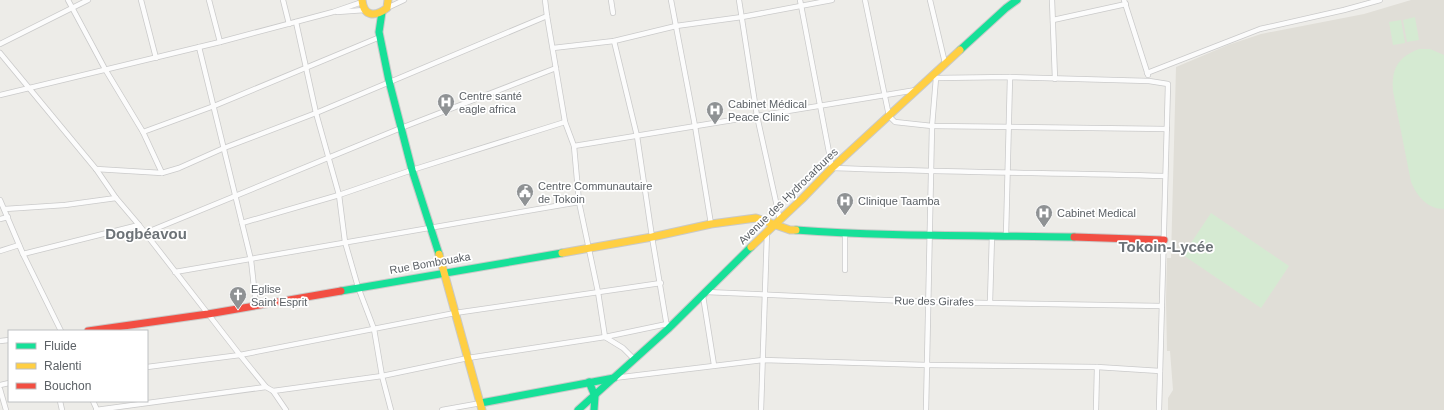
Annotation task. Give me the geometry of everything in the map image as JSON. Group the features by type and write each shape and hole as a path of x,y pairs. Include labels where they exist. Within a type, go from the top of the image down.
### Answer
{"main road":[{"name":"Avenue des Hydrocarbures","path":"578,410 595,396 667,326 704,294 832,168 934,77 945,63 1006,8 1017,0"},
{"path":"362,1 379,34 389,81 412,170 431,227 482,407 589,382 614,378"},
{"path":"368,12 375,14 386,6"},
{"path":"379,34 386,6"},
{"name":"Rue Bombouaka","path":"95,330 208,314 443,272 652,237 711,224 756,218 778,222 790,230 845,234 930,236 1006,235 1164,240"},
{"path":"589,382 595,396 594,410"}],"street":[{"path":"68,0 143,132 162,173"},
{"path":"0,44 88,0"},
{"path":"141,0 156,58"},
{"path":"209,0 220,42"},
{"path":"282,0 289,24"},
{"path":"386,6 402,0"},
{"path":"545,0 565,122 574,146 579,202 606,337 622,348 634,359"},
{"path":"611,0 613,13"},
{"path":"672,0 711,224"},
{"path":"739,0 757,116 778,222"},
{"path":"800,0 832,168 932,172 1007,172 1165,176"},
{"path":"553,48 614,41 676,26 742,17 832,0"},
{"path":"865,0 889,116 892,121 898,123 932,126 1167,129"},
{"path":"930,0 945,63"},
{"path":"1052,0 1055,79"},
{"path":"1147,73 1260,29 1344,10 1380,0"},
{"path":"0,95 220,42 333,12 362,1"},
{"path":"1053,20 1125,2 1150,81"},
{"path":"333,12 368,12"},
{"path":"96,169 162,173 179,168 224,148 316,113 389,81 547,16"},
{"path":"296,22 316,113 339,195 345,242 358,287 374,329 382,376 391,410"},
{"path":"143,132 214,106 306,68 379,34"},
{"path":"273,391 382,376 468,358 667,326 637,136 614,41"},
{"path":"199,47 251,260 256,305"},
{"path":"0,52 96,169 116,198 139,225 266,387 273,391 286,410"},
{"path":"145,233 401,128 556,68"},
{"path":"926,410 934,77 1150,81 1167,83 1169,85 1159,410"},
{"path":"1006,235 1010,78"},
{"path":"574,146 885,94 918,90"},
{"path":"242,223 339,195 412,170 565,122"},
{"path":"5,210 65,205 116,198"},
{"path":"0,200 23,254 61,330"},
{"path":"176,272 579,202"},
{"path":"0,219 8,217"},
{"path":"23,254 139,225"},
{"path":"761,410 767,232"},
{"path":"845,234 845,270"},
{"path":"990,302 992,235"},
{"path":"0,251 19,245"},
{"path":"148,366 240,355 455,313 661,283"},
{"path":"704,294 714,365"},
{"name":"Rue des Girafes","path":"704,294 929,302 1162,306"},
{"path":"614,378 763,360 927,365 1097,367 1160,370"},
{"path":"1096,410 1097,367"},
{"path":"148,401 266,387"},
{"path":"0,389 6,410"},
{"path":"97,410 132,403"},
{"path":"442,410 482,407"}],"shaded area":[{"path":"1411,0 1444,0 1444,410 1168,410 1168,398 1173,390 1170,351 1167,351 1166,300 1167,258 1171,258 1176,67 1228,45 1261,34 1364,14"}],"green space":[{"path":"1415,17 1419,40 1407,42 1403,20"},
{"path":"1401,20 1405,43 1393,45 1389,22"},
{"path":"1419,49 1430,49 1444,55 1444,209 1433,207 1423,201 1411,182 1393,91 1393,76 1397,65 1406,56"},
{"path":"1211,213 1289,266 1261,308 1183,255"}],"traffic: fast":[{"path":"960,50 1006,8 1017,0"},
{"path":"382,12 379,32 389,81 412,170 439,254"},
{"path":"796,230 901,235 1074,237"},
{"path":"578,410 668,329 751,247"},
{"path":"341,291 562,253"},
{"path":"481,403 614,378"},
{"path":"589,382 595,396 594,410"}],"traffic: slow":[{"path":"362,0 365,10 371,14 378,13 387,8 388,0"},
{"path":"751,247 802,199 832,168 960,50"},
{"path":"562,253 652,237 711,224 756,218 790,230 796,230"},
{"path":"439,254 482,410"}],"traffic: jam":[{"path":"1074,237 1164,240"},
{"path":"95,330 208,314 341,291"}],"place":[{"name":"Centre santé eagle africa","path":"446,117"},
{"name":"Cabinet Médical Peace Clinic","path":"715,125"},
{"name":"Centre Communautaire de Tokoin","path":"525,207"},
{"name":"Clinique Taamba","path":"845,216"},
{"name":"Cabinet Medical","path":"1044,228"},
{"name":"Eglise Saint Esprit","path":"238,310"}],"district":[{"name":"Dogbéavou","path":"146,234"},
{"name":"Tokoin-Lycée","path":"1166,247"}]}
